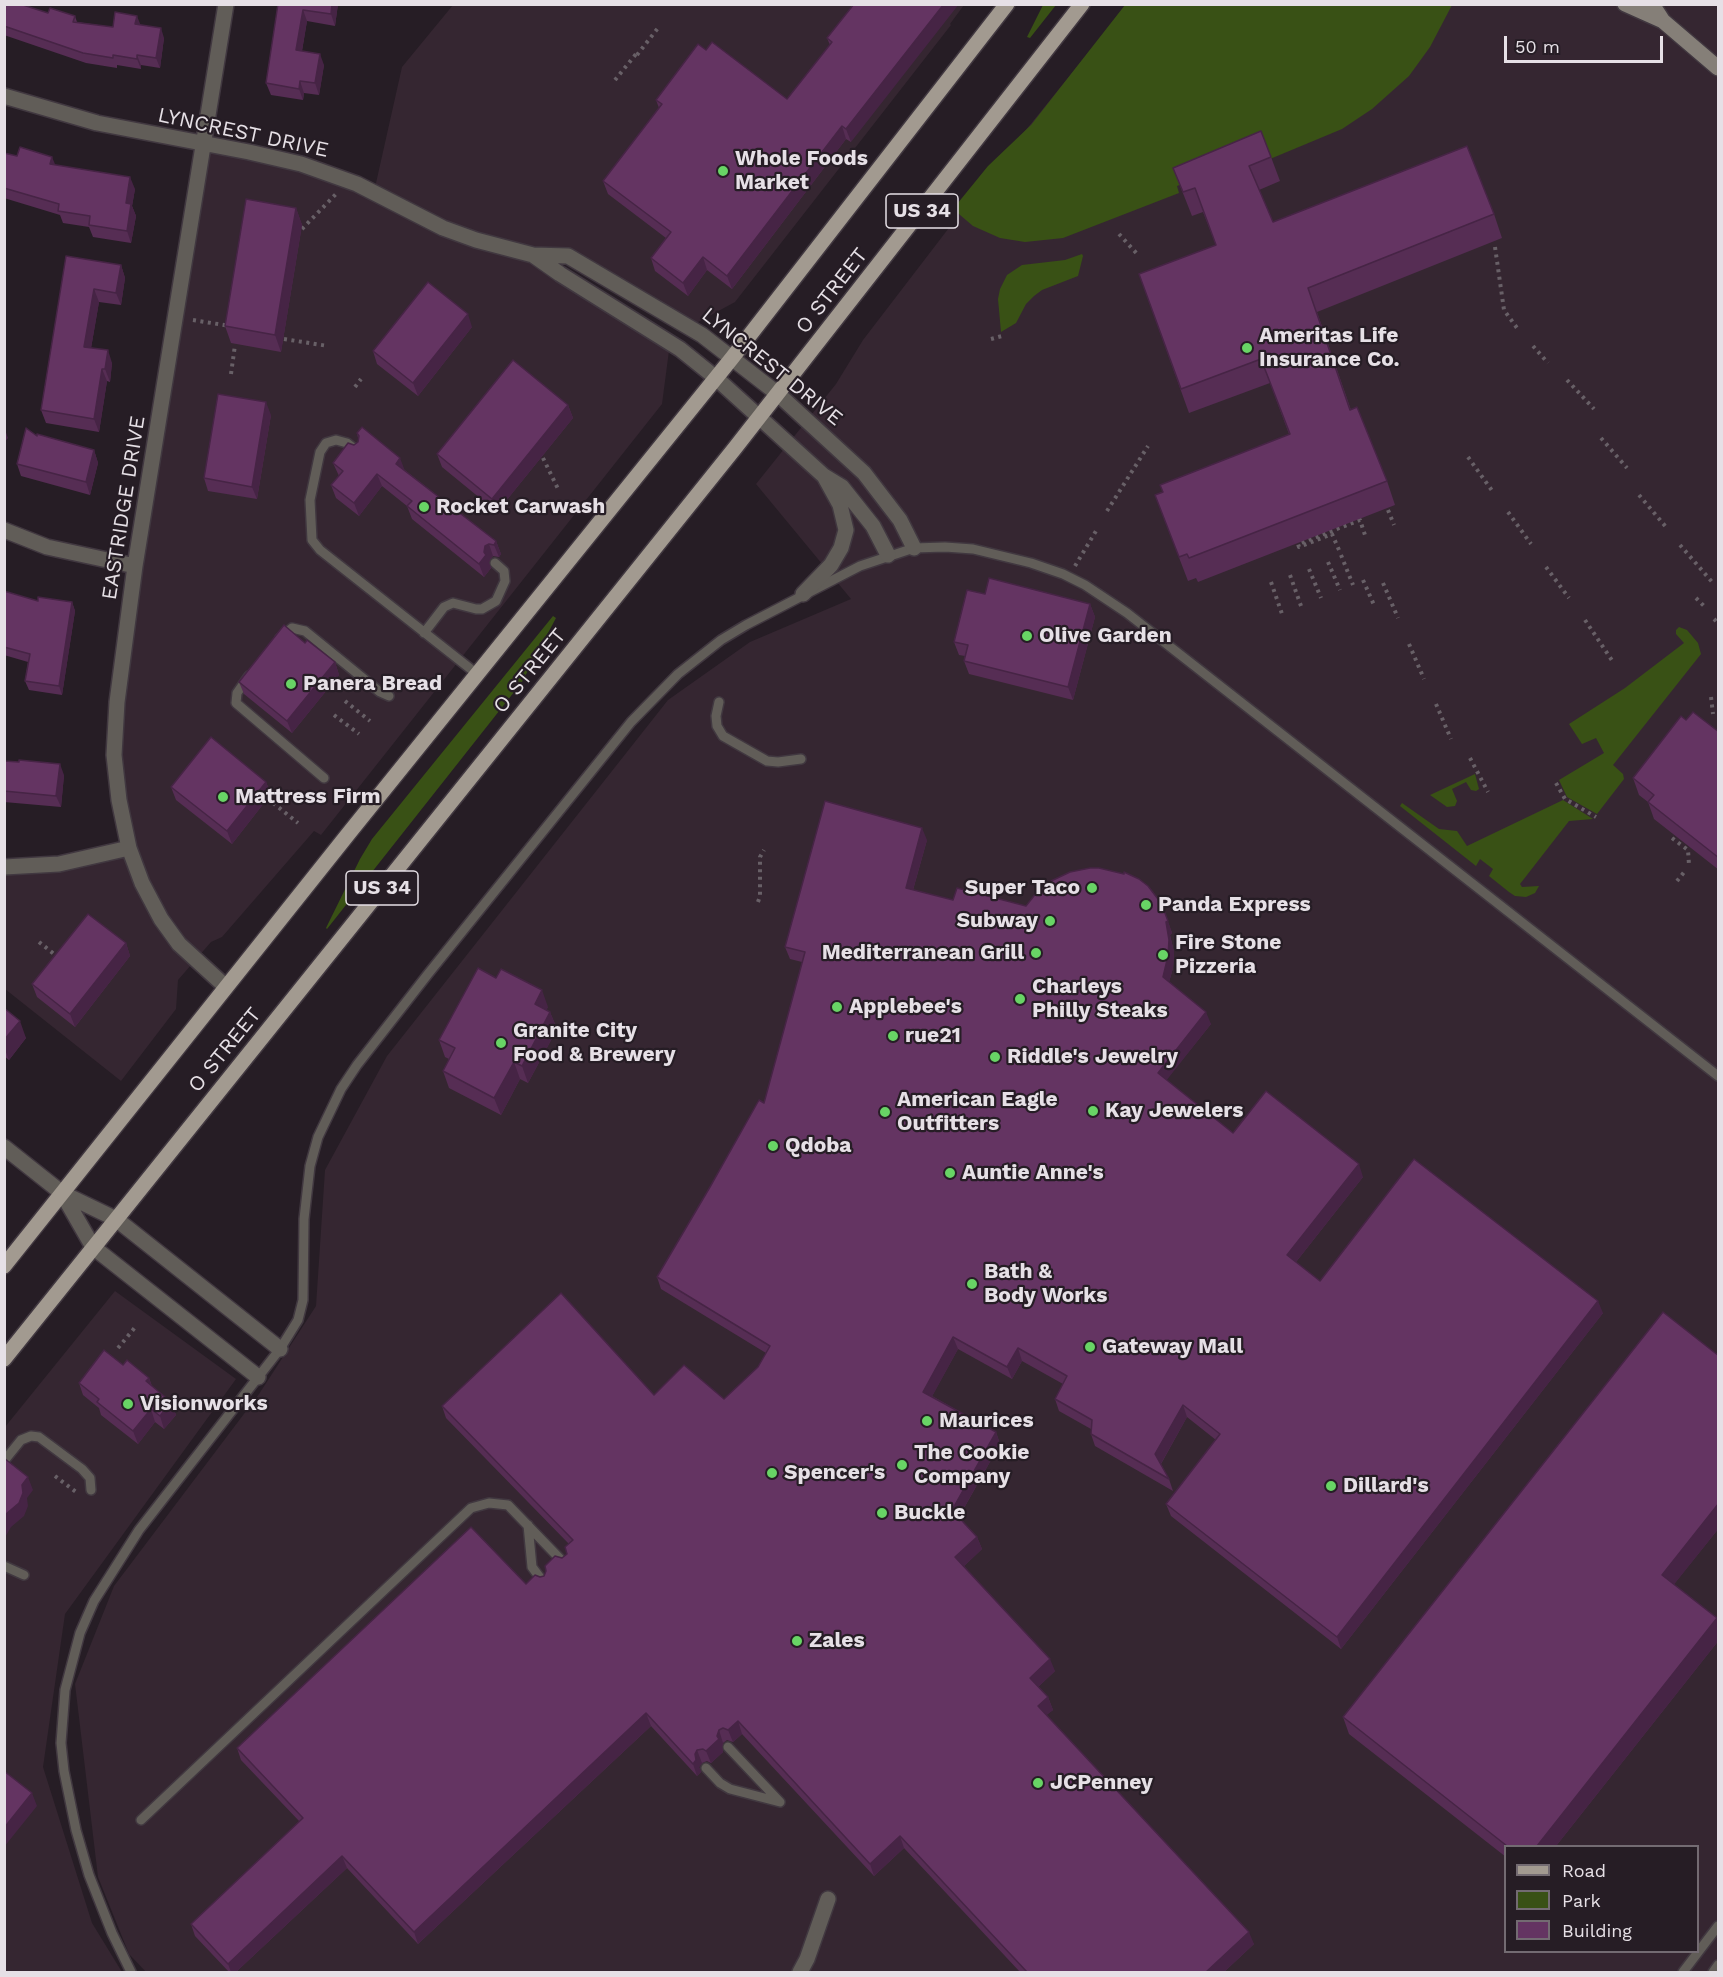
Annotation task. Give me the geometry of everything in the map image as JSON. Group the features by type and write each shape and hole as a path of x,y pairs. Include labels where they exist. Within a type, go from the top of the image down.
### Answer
{"main road":[{"name":"O STREET","path":"4,1266 732,358 1007,4"},
{"name":"O STREET","path":"4,1359 760,417 1082,4"},
{"path":"1625,4 1664,21"},
{"path":"1652,4 1664,21 1719,68"}],"street":[{"name":"EASTRIDGE DRIVE","path":"226,4 135,566 117,702 115,746 116,778 129,848 142,882 161,920 179,944 226,987"},
{"name":"LYNCREST DRIVE","path":"4,96 97,123 279,158 321,170 374,192 443,228 476,240 533,255 568,256 689,327 778,394 864,473 900,520 914,548"},
{"name":"LYNCREST DRIVE","path":"533,255 680,349 716,378 824,476 842,487 873,526 888,555"},
{"path":"803,594 831,565 842,548 846,530 840,505 824,476"},
{"path":"4,530 46,547 135,566"},
{"path":"4,867 59,864 129,848"},
{"path":"4,1147 62,1192 116,1219 280,1349"},
{"path":"62,1192 93,1247 258,1377"},
{"path":"800,1972 807,1959 828,1899 809,1972"}],"lane":[{"path":"357,451 347,443 336,440 326,443 320,452 310,500 312,540 320,550 477,674"},
{"path":"131,1972 112,1933 89,1875 76,1830 64,1771 61,1743 65,1690 80,1633 94,1601 148,1518 280,1349 298,1320 303,1300 306,1191 315,1146 328,1112 357,1065 600,759 678,674 721,640 803,594 860,566 914,548 973,549 1031,563 1063,574 1106,598 1719,1076"},
{"path":"424,633 444,608 453,603 482,609 496,601 505,581 504,571 495,563"},
{"path":"277,642 284,633 292,628 305,631 380,692 389,696"},
{"path":"255,669 237,693 236,703 324,778"},
{"path":"720,702 716,716 717,726 723,736 766,761 801,759"},
{"path":"4,1461 21,1440 31,1436 39,1437 82,1469 90,1478 88,1494"},
{"path":"141,1821 471,1508 489,1503 508,1505 565,1564"},
{"path":"528,1525 532,1567 544,1583"},
{"path":"4,1566 24,1575"},
{"path":"706,1768 730,1790 780,1802 728,1747"},
{"path":"1699,1952 1719,1926"},
{"path":"1683,1972 1698,1953"},
{"path":"1713,1972 1719,1965"}],"path":[{"path":"615,80 658,28"},
{"path":"302,229 336,194"},
{"path":"1119,234 1139,256"},
{"path":"1495,248 1504,310 1517,328"},
{"path":"192,320 231,326"},
{"path":"230,335 232,320"},
{"path":"991,339 1002,336"},
{"path":"284,339 328,346"},
{"path":"231,374 235,345"},
{"path":"1533,346 1548,363"},
{"path":"355,387 361,379"},
{"path":"1567,380 1594,409"},
{"path":"1601,438 1628,468"},
{"path":"1107,511 1148,446"},
{"path":"1468,457 1493,492"},
{"path":"543,458 559,491"},
{"path":"1639,495 1666,526"},
{"path":"1388,510 1394,525"},
{"path":"1508,512 1531,544"},
{"path":"1353,585 1332,534 1299,547 1298,544 1360,520 1366,538"},
{"path":"1078,560 1096,531"},
{"path":"1680,545 1713,583"},
{"path":"1328,562 1340,590"},
{"path":"1546,567 1569,598"},
{"path":"1309,569 1321,598"},
{"path":"1290,575 1301,606"},
{"path":"1363,580 1374,605"},
{"path":"1271,582 1282,614"},
{"path":"1383,583 1398,618"},
{"path":"1696,598 1704,606"},
{"path":"1585,620 1613,662"},
{"path":"1409,644 1424,678"},
{"path":"1712,697 1713,714"},
{"path":"345,701 370,721"},
{"path":"1436,704 1451,739"},
{"path":"334,715 359,734"},
{"path":"1470,758 1488,792"},
{"path":"1556,783 1565,799 1596,817"},
{"path":"273,803 298,823"},
{"path":"1672,838 1688,850 1689,865"},
{"path":"758,902 760,857 764,850"},
{"path":"1677,881 1685,871"},
{"path":"39,942 62,960"},
{"path":"118,1348 137,1325"},
{"path":"55,1476 88,1494"}],"shaded area":[{"path":"453,5 964,5 951,25 735,302 689,327 588,266 534,255 670,343 662,404 321,835 314,831 222,937 211,942 178,980 176,1009 121,1081 5,989 4,867 129,848 114,755 204,144 374,192 402,67"},
{"name":"Gateway Mall","path":"1127,5 1718,5 1718,1972 146,1972 129,1954 98,1877 75,1684 114,1586 259,1394 316,1306 325,1170 387,1056 668,700 750,642 851,599 756,484 836,384 863,340 991,173"},
{"path":"115,1291 236,1379 65,1614 43,1767 92,1923 122,1972 5,1972 5,1427"}],"green space":[{"path":"1043,5 1056,5 1030,38 1027,37"},
{"path":"1125,5 1452,5 1430,47 1409,76 1372,109 1342,129 1270,159 1266,151 1177,186 1179,193 1063,238 1025,242 1000,238 973,226 953,209 988,166 1031,125"},
{"path":"1082,254 1078,276 1042,290 1026,304 1016,323 1001,332 998,299 1007,275 1022,265 1065,260"},
{"path":"553,616 556,618 522,682 327,929 372,839"},
{"path":"1679,627 1687,630 1698,643 1701,654 1613,765 1623,774 1624,779 1597,814 1567,797 1559,780 1604,753 1596,738 1582,744 1569,724 1625,688 1684,643 1676,634"},
{"path":"1475,774 1479,789 1476,791 1471,790 1466,782 1452,789 1457,801 1455,806 1447,807 1430,795"},
{"path":"1563,800 1593,819 1569,821 1520,884 1522,887 1539,886 1535,893 1526,897 1515,896 1509,892 1489,876 1493,869 1480,859 1476,866 1400,806 1402,803 1439,829 1457,831 1467,846"}],"building":[{"path":"4,4 20,4 48,13 50,8 75,16 73,22 113,27 115,12 137,16 135,24 161,28 156,58 137,55 137,59 113,55 113,58 83,53 4,26"},
{"path":"278,4 332,4 331,14 303,10 296,50 320,54 315,83 300,81 299,89 266,83"},
{"name":"Whole Foods Market","path":"854,4 944,4 846,129 842,126 727,276 703,257 683,283 651,258 671,232 603,181 662,104 656,100 698,44 706,50 712,42 787,99 832,42 827,38"},
{"name":"Ameritas Life Insurance Co.","path":"1261,131 1271,157 1249,166 1273,222 1467,146 1494,214 1308,288 1350,410 1357,407 1387,481 1189,558 1187,554 1179,557 1155,495 1163,492 1160,485 1290,434 1261,359 1181,389 1139,274 1216,245 1195,188 1183,192 1173,168"},
{"path":"20,147 52,157 50,164 130,177 126,203 131,204 127,231 89,225 90,216 58,211 59,204 4,188 4,153 17,156"},
{"path":"246,199 296,208 275,335 225,326"},
{"path":"66,256 121,265 116,293 94,289 84,347 108,350 105,369 102,369 94,419 41,410"},
{"path":"428,282 468,314 413,383 373,351"},
{"path":"513,360 568,405 492,499 437,454"},
{"path":"218,394 266,402 252,487 204,478"},
{"name":"Rocket Carwash","path":"362,427 400,458 396,464 496,541 494,545 485,546 486,555 479,564 407,506 412,501 377,474 354,503 331,485 343,471 333,463 348,443 354,445 358,442 357,433"},
{"path":"26,428 37,436 37,434 94,450 86,482 17,464"},
{"name":"Olive Garden","path":"989,578 1090,604 1068,687 964,661 968,645 954,642 967,590 985,594"},
{"path":"4,591 38,601 38,597 72,602 59,686 25,681 30,654 4,647"},
{"name":"Panera Bread","path":"284,625 305,643 307,640 335,662 287,721 239,682"},
{"path":"1693,712 1719,732 1719,858 1648,802 1654,795 1633,778 1681,716 1686,720"},
{"name":"Mattress Firm","path":"211,737 266,782 227,831 171,787"},
{"path":"19,760 60,764 56,796 4,791 4,761 19,762"},
{"name":"Gateway Mall","path":"825,801 922,828 906,888 953,900 957,888 1026,906 1037,892 1051,881 1070,872 1090,868 1124,874 1124,872 1148,886 1161,903 1168,921 1166,922 1169,940 1168,956 1163,977 1206,1012 1158,1073 1233,1133 1266,1091 1359,1164 1287,1255 1320,1281 1414,1159 1598,1301 1337,1637 1166,1504 1220,1434 1183,1405 1155,1454 1169,1479 1091,1434 1092,1420 1055,1399 1067,1376 1018,1348 1007,1367 953,1337 923,1392 996,1432 952,1510 977,1537 955,1557 1050,1659 1030,1678 1048,1697 1038,1706 1249,1932 1206,1972 1027,1972 900,1836 870,1864 738,1721 728,1730 723,1728 719,1730 717,1736 719,1739 706,1751 697,1750 693,1764 646,1713 414,1932 342,1856 228,1964 191,1924 303,1818 237,1748 471,1527 526,1584 535,1575 544,1576 545,1566 555,1556 562,1558 567,1554 565,1547 573,1540 442,1406 561,1293 654,1395 684,1365 724,1399 758,1367 770,1346 657,1277 759,1100 764,1103 805,952 785,947"},
{"path":"88,914 126,943 70,1014 32,984"},
{"name":"Granite City Food & Brewery","path":"478,968 496,978 501,969 542,990 535,1004 550,1012 522,1066 514,1062 494,1098 443,1071 455,1048 439,1040"},
{"path":"4,1008 20,1021 4,1040"},
{"path":"1663,1312 1719,1356 1719,1503 1662,1575 1717,1618 1538,1845 1506,1845 1343,1717"},
{"name":"Visionworks","path":"104,1350 123,1365 127,1360 149,1378 146,1381 171,1402 160,1416 151,1409 133,1431 97,1402 99,1399 79,1383"},
{"path":"4,1458 28,1477 22,1485 23,1493 19,1503 4,1517"},
{"path":"4,1771 32,1793 4,1828"}],"place":[{"name":"Whole Foods Market","path":"723,171"},
{"name":"Ameritas Life Insurance Co.","path":"1247,348"},
{"name":"Rocket Carwash","path":"424,507"},
{"name":"Olive Garden","path":"1027,636"},
{"name":"Panera Bread","path":"291,684"},
{"name":"Mattress Firm","path":"223,797"},
{"name":"Super Taco","path":"1092,888"},
{"name":"Panda Express","path":"1146,905"},
{"name":"Subway","path":"1050,921"},
{"name":"Mediterranean Grill","path":"1036,953"},
{"name":"Fire Stone Pizzeria","path":"1163,955"},
{"name":"Charleys Philly Steaks","path":"1020,999"},
{"name":"Applebee's","path":"837,1007"},
{"name":"rue21","path":"893,1036"},
{"name":"Granite City Food & Brewery","path":"501,1043"},
{"name":"Riddle's Jewelry","path":"995,1057"},
{"name":"Kay Jewelers","path":"1093,1111"},
{"name":"American Eagle Outfitters","path":"885,1112"},
{"name":"Qdoba","path":"773,1146"},
{"name":"Auntie Anne's","path":"950,1173"},
{"name":"Bath & Body Works","path":"972,1284"},
{"name":"Gateway Mall","path":"1090,1347"},
{"name":"Visionworks","path":"128,1404"},
{"name":"Maurices","path":"927,1421"},
{"name":"The Cookie Company","path":"902,1465"},
{"name":"Spencer's","path":"772,1473"},
{"name":"Dillard's","path":"1331,1486"},
{"name":"Buckle","path":"882,1513"},
{"name":"Zales","path":"797,1641"},
{"name":"JCPenney","path":"1038,1783"}]}
